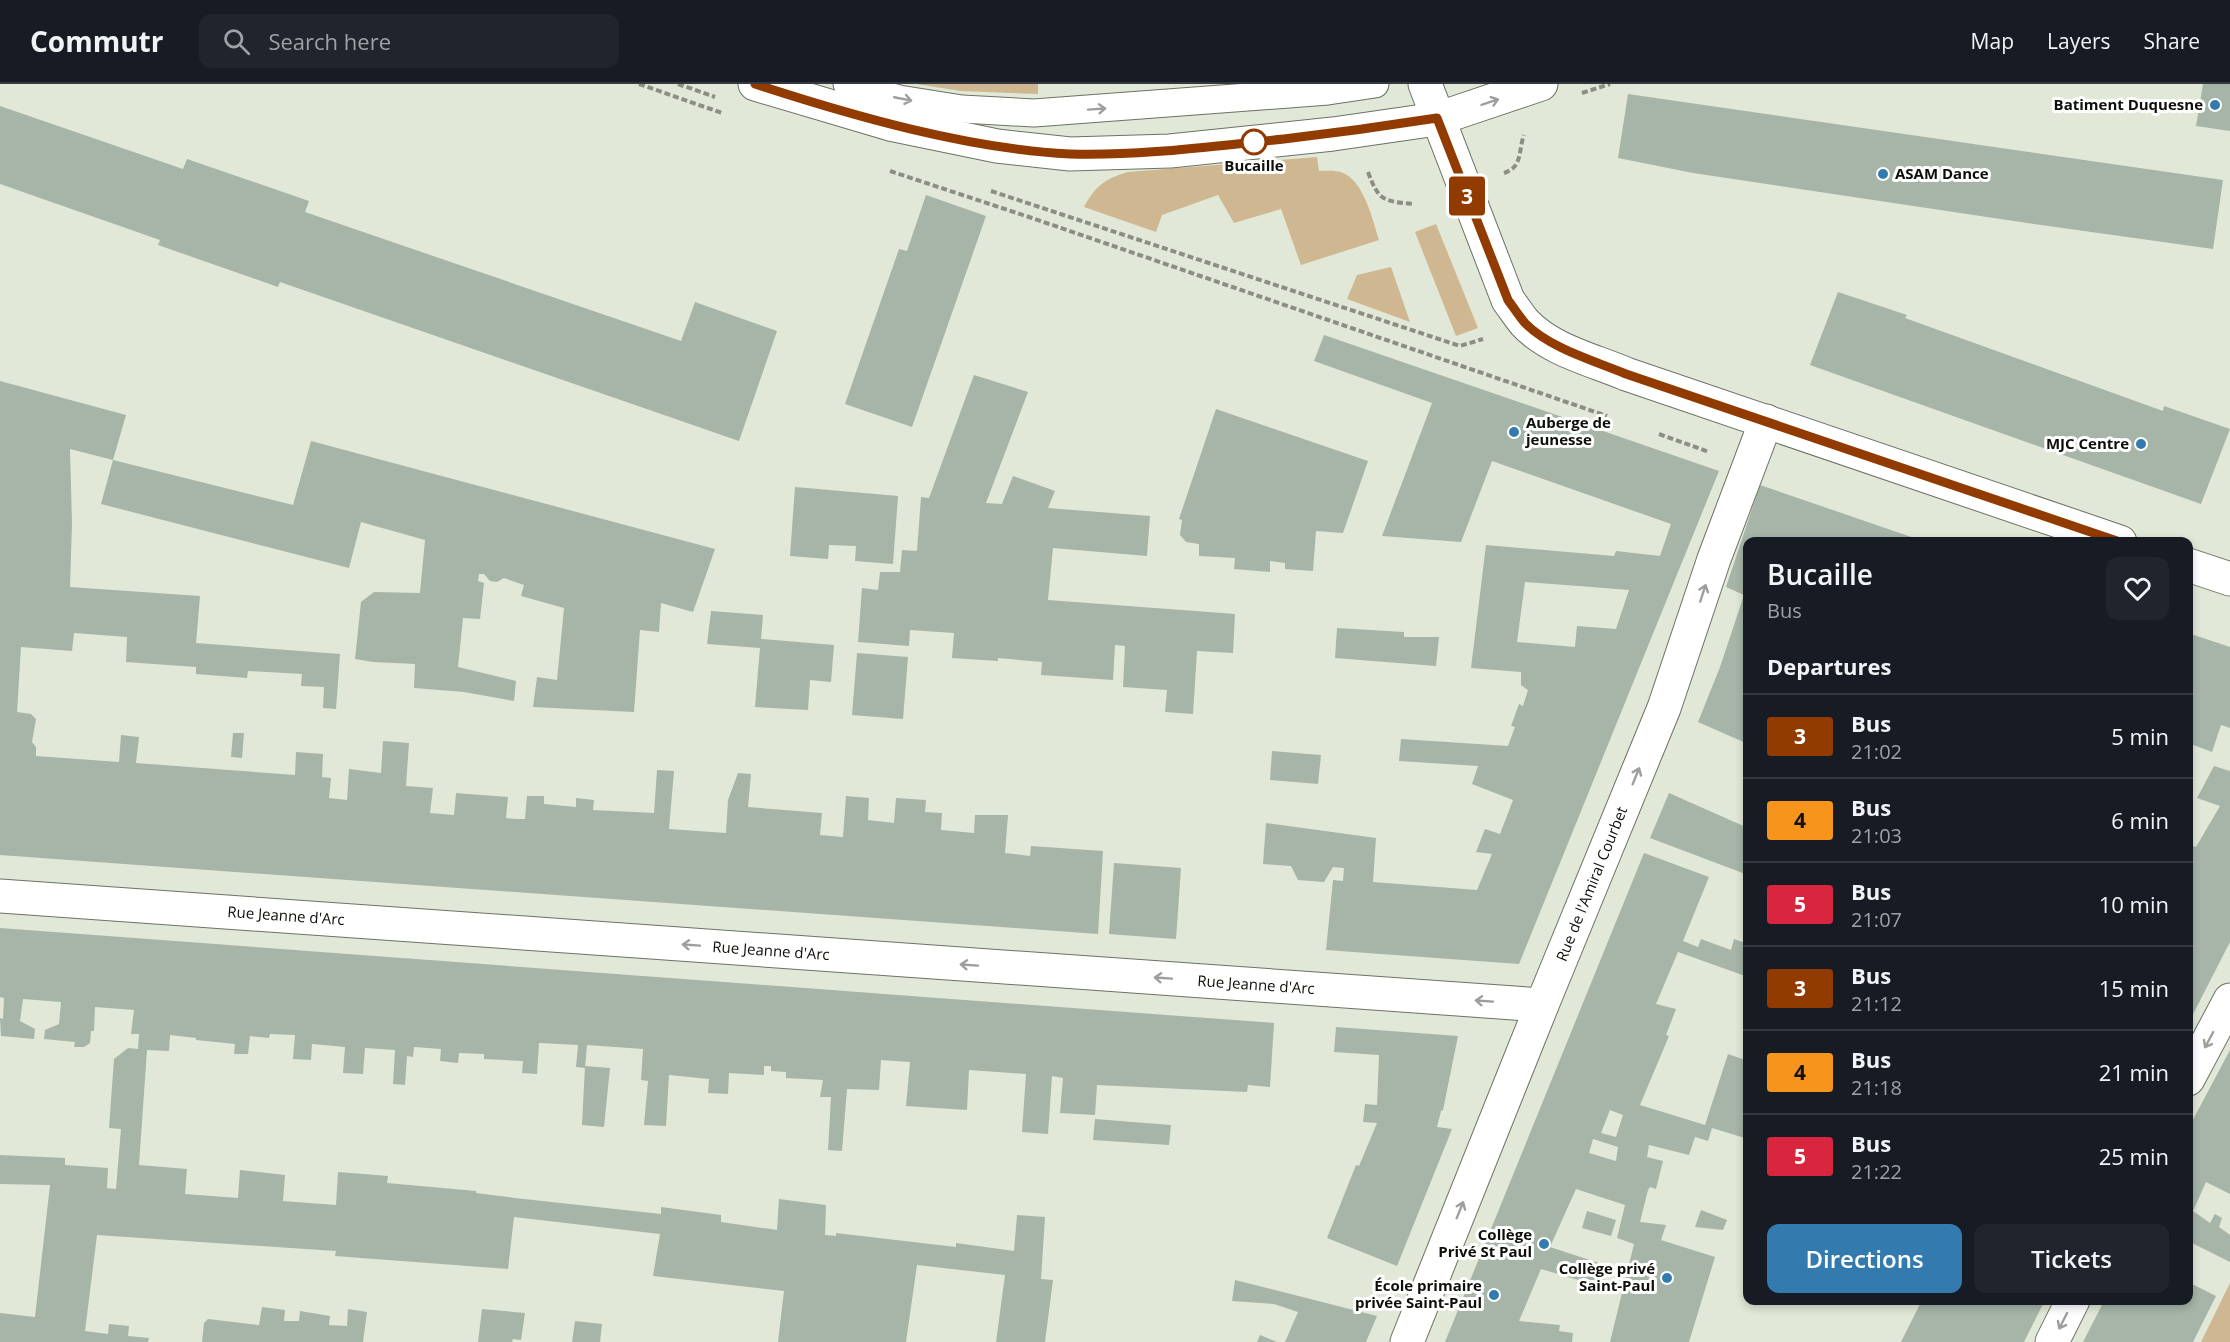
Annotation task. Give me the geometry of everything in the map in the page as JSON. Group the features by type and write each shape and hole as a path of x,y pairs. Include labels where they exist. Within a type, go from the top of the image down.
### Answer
{"street":[{"path":"755,84 890,124 997,146 1070,154 1182,150 1333,134 1437,118 1541,84"},
{"path":"1425,84 1508,300 1526,325 1559,346 1626,374 2105,537"},
{"name":"Rue de l'Amiral Courbet","path":"1407,1342 1664,708 1714,559 1766,421"},
{"path":"2193,567 2230,579"},
{"name":"Rue Jeanne d'Arc","path":"0,896 1542,1005"},
{"path":"2193,1070 2230,1000"},
{"path":"2052,1342 2070,1305"}],"lane":[{"path":"847,84 899,99 962,109 1034,113 1328,91 1375,84"}],"path":[{"path":"639,84 726,114"},
{"path":"678,84 724,100"},
{"path":"889,171 1615,419"},
{"path":"990,191 1460,346 1526,325"},
{"path":"1387,201 1414,204"},
{"path":"1649,431 1749,466"}],"shaded area":[{"path":"916,84 1038,84 1038,94 961,91"},
{"path":"1317,157 1319,171 1343,173 1357,184 1367,202 1379,240 1301,265 1281,209 1234,223 1218,195 1162,215 1156,232 1084,207 1102,184 1128,172"},
{"path":"1436,224 1478,328 1456,336 1415,232"},
{"path":"1391,267 1410,322 1347,299 1357,275"},
{"path":"2230,1283 2230,1342 2201,1342"}],"building":[{"name":"Batiment Duquesne","path":"2203,84 2230,84 2230,131 2196,126"},
{"path":"1628,94 2223,180 2213,249 1693,173 1618,158"},
{"path":"0,106 183,169 187,159 309,201 305,212 681,341 695,302 777,331 739,441 280,282 278,287 158,245 160,240 0,184"},
{"path":"926,195 986,216 912,427 845,404 899,249 907,251"},
{"path":"1838,292 1907,315 1905,318 2163,411 2164,406 2230,429 2201,504 1810,365"},
{"path":"1324,335 1719,471 1519,964 1326,950 1333,880 1343,881 1344,868 1333,867 1324,882 1298,880 1291,866 1263,864 1266,823 1376,838 1373,882 1477,890 1492,854 1476,852 1485,829 1500,834 1513,800 1472,784 1478,766 1399,761 1401,739 1508,746 1515,727 1511,726 1519,704 1523,706 1528,690 1521,685 1521,672 1471,668 1486,545 1614,556 1616,551 1660,556 1671,524 1492,461 1461,542 1382,536 1432,403 1314,361","holes":["1525,582 1629,590 1616,629 1577,626 1575,647 1517,642"]},
{"path":"974,375 1028,392 986,503 1002,504 1013,476 1055,491 1048,508 1150,516 1147,556 1053,548 1048,600 1235,614 1233,653 1197,651 1193,714 1165,712 1167,690 1123,687 1125,646 1115,645 1113,680 1041,675 1042,662 998,658 998,661 952,658 954,633 910,630 909,646 858,642 862,588 878,590 880,572 900,572 902,550 917,551 921,497 929,498"},
{"path":"0,381 126,415 113,460 70,449 72,523 70,587 200,596 196,643 340,654 336,709 323,708 324,687 301,686 302,674 248,671 247,678 196,674 196,667 126,662 127,637 74,633 72,651 21,647 17,712 31,714 36,719 32,742 36,747 36,756 119,762 121,735 139,737 136,763 295,775 296,752 323,754 322,777 331,778 329,798 347,800 349,769 381,773 383,741 409,743 406,786 433,788 430,813 454,815 456,793 508,797 506,818 516,819 525,819 527,796 544,796 544,804 576,807 576,798 594,800 593,810 654,813 657,770 674,771 669,829 726,833 728,800 738,773 751,774 748,807 822,813 820,835 843,837 846,796 869,798 868,820 894,823 896,798 926,800 925,812 942,813 941,830 974,833 975,815 1008,815 1005,853 1030,856 1031,846 1103,851 1098,934 0,855"},
{"path":"1216,409 1368,461 1343,533 1316,531 1313,571 1285,569 1285,563 1270,561 1270,572 1234,569 1235,558 1199,556 1199,544 1186,542 1180,535 1182,520 1179,519"},
{"path":"311,441 715,549 693,612 661,603 659,632 640,630 634,712 533,707 537,677 557,680 564,608 521,596 524,585 504,578 497,582 490,581 484,574 479,574 478,581 484,583 480,619 463,618 458,667 516,681 514,701 464,692 414,688 415,664 355,659 361,602 374,592 420,593 425,540 361,522 349,568 101,504 113,460 293,505"},
{"path":"1760,485 1911,537 1743,537 1743,595 1726,587"},
{"path":"795,487 898,496 893,564 855,561 856,546 829,545 828,559 790,556"},
{"path":"1743,598 1743,742 1698,722 1720,667"},
{"path":"711,611 763,615 761,639 834,645 831,682 810,680 808,710 755,707 760,648 707,644"},
{"path":"1337,628 1404,632 1404,637 1439,637 1436,666 1335,658"},
{"path":"2193,635 2230,647 2230,728 2221,725 2212,752 2193,745"},
{"path":"857,653 908,657 903,719 852,715"},
{"path":"233,733 244,733 242,758 231,757"},
{"path":"1272,751 1321,755 1318,784 1270,780"},
{"path":"2214,766 2230,771 2230,942 2193,1014 2193,846 2196,847 2220,806 2197,798"},
{"path":"1669,793 1743,826 1743,873 1650,838"},
{"path":"1644,853 1709,877 1683,941 1698,947 1701,939 1731,950 1734,939 1743,942 1743,975 1678,952 1656,1004 1676,1009 1666,1035 1669,1036 1640,1105 1705,1125 1728,1054 1743,1059 1743,1137 1712,1128 1708,1141 1695,1137 1689,1155 1649,1145 1647,1157 1663,1161 1656,1189 1650,1187 1648,1190 1640,1222 1666,1225 1661,1240 1715,1257 1689,1342 1610,1342 1634,1244 1617,1238 1625,1205 1576,1189 1550,1247 1608,1266 1602,1287 1541,1269 1519,1321 1560,1325 1559,1331 1573,1333 1572,1342 1445,1342","holes":["1610,1110 1623,1115 1616,1137 1601,1133","1593,1139 1618,1147 1616,1161 1589,1153"]},
{"path":"1114,863 1181,868 1176,939 1109,934"},
{"path":"0,928 1274,1023 1270,1087 1248,1085 1247,1092 1097,1085 1095,1115 1060,1113 1063,1078 1052,1076 1048,1134 1022,1132 1026,1074 969,1070 967,1110 906,1106 910,1062 881,1060 879,1090 847,1089 842,1151 828,1150 831,1097 820,1097 823,1080 786,1078 786,1072 771,1071 771,1066 764,1066 764,1075 729,1073 728,1094 708,1093 709,1079 669,1075 666,1126 644,1125 648,1081 641,1080 643,1049 587,1045 585,1068 576,1067 578,1045 539,1043 537,1074 522,1073 523,1061 484,1059 484,1054 459,1053 458,1063 440,1061 441,1049 414,1047 413,1057 407,1056 405,1085 393,1084 395,1050 365,1048 363,1074 343,1073 345,1047 312,1044 311,1060 293,1059 295,1035 270,1034 269,1038 250,1036 248,1054 234,1054 235,1044 170,1035 169,1051 147,1050 139,1165 187,1169 185,1194 238,1198 240,1170 285,1175 283,1201 336,1205 338,1172 388,1176 387,1183 476,1191 476,1193 515,1198 661,1214 661,1207 721,1215 721,1222 777,1230 779,1199 826,1205 825,1235 836,1236 836,1233 956,1247 956,1243 1014,1251 1017,1215 1045,1217 1041,1279 1053,1280 1045,1342 996,1342 1005,1275 917,1265 906,1342 778,1342 784,1291 653,1276 660,1234 514,1217 508,1269 335,1256 336,1251 97,1235 85,1331 108,1334 109,1324 129,1326 128,1336 149,1338 148,1342 0,1342 0,1313 35,1317 50,1185 0,1184 0,1155 65,1158 65,1165 108,1168 107,1188 116,1189 121,1129 109,1128 114,1059 128,1048 138,1049 139,1034 131,1034 134,1010 95,1007 94,1031 91,1031 90,1043 84,1047 74,1047 75,1042 44,1039 45,1030 59,1024 61,1002 23,999 20,1021 35,1029 34,1039 1,1036 0,1018 3,1019 4,998 0,997"},
{"path":"1336,1027 1458,1036 1443,1110 1437,1127 1452,1129 1397,1266 1327,1238 1356,1165 1359,1166 1377,1123 1363,1122 1365,1104 1377,1105 1379,1055 1334,1052"},
{"path":"2230,1050 2230,1194 2206,1182 2193,1211 2193,1120"},
{"path":"585,1066 610,1068 604,1127 582,1125"},
{"path":"1095,1119 1171,1125 1169,1145 1093,1140"},
{"path":"1701,1210 1727,1220 1723,1230 1695,1227"},
{"path":"1587,1211 1616,1220 1611,1236 1582,1228"},
{"path":"2193,1211 2210,1223 2215,1214 2222,1218 2219,1227 2230,1235 2230,1262 2193,1244"},
{"path":"1235,1280 1377,1316 1366,1342 1285,1342 1298,1312 1274,1304 1232,1301"},
{"path":"2193,1284 2216,1296 2193,1342 2083,1342 2102,1305 2193,1305"},
{"path":"1920,1305 2042,1305 2024,1342 1901,1342"},
{"path":"262,1307 285,1310 284,1321 299,1321 300,1311 330,1316 329,1325 347,1326 348,1309 367,1312 363,1342 202,1342 204,1323 208,1319 259,1325"},
{"path":"482,1309 525,1313 521,1340 478,1342"},
{"path":"575,1321 602,1324 600,1342 572,1342"},
{"path":"1260,1335 1277,1342 1257,1342"}],"bus line":[{"name":"3","path":"755,84 890,124 997,146 1070,154 1170,151 1333,134 1437,118 1508,300 1526,325 1541,336 1626,374 2105,537"}],"place":[{"name":"Batiment Duquesne","path":"2215,105"},
{"name":"Bucaille","path":"1254,142"},
{"name":"ASAM Dance","path":"1883,174"},
{"name":"Auberge de jeunesse","path":"1514,432"},
{"name":"MJC Centre","path":"2141,444"},
{"name":"Collège Privé St Paul","path":"1544,1244"},
{"name":"Collège privé Saint-Paul","path":"1667,1278"},
{"name":"École primaire privée Saint-Paul","path":"1494,1295"}]}
